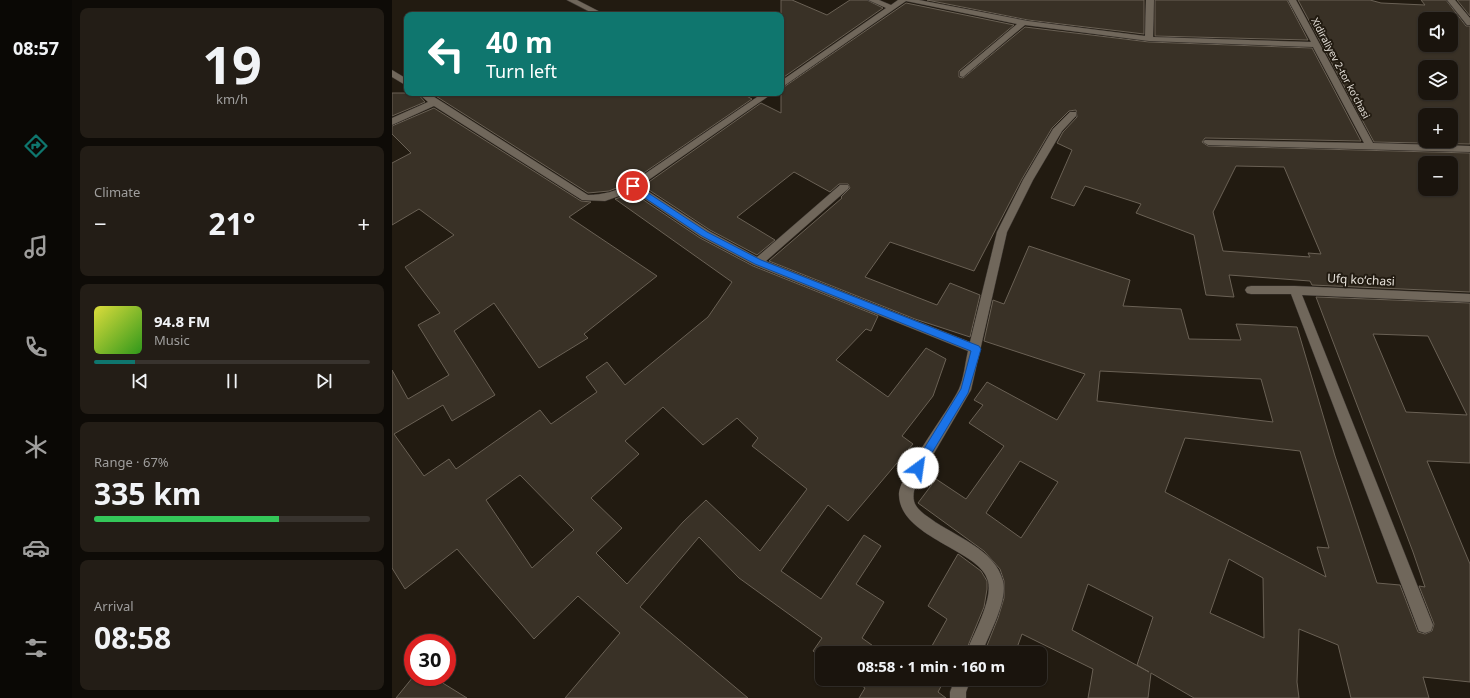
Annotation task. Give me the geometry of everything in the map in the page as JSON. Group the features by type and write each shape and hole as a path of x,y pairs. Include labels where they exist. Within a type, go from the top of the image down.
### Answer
{"street":[{"path":"571,0 596,12"},
{"path":"872,0 892,8"},
{"path":"784,83 902,0"},
{"path":"909,0 959,12 1023,24 1149,39 1316,45"},
{"path":"1149,39 1150,0"},
{"name":"Xidiraliyev 2-tor koʻchasi","path":"1292,0 1370,146"},
{"path":"1451,0 1470,23"},
{"path":"963,74 1023,24"},
{"path":"392,73 404,81"},
{"path":"426,96 586,198 602,199 620,194 633,186 763,96"},
{"path":"392,122 434,102"},
{"path":"977,646 995,600 996,580 990,566 922,521 910,509 906,496 910,481 965,390 976,349 1002,232 1028,180 1058,129 1073,114"},
{"path":"1208,142 1470,148"},
{"path":"633,186 705,234 758,262 976,349"},
{"path":"758,262 844,187"},
{"name":"Ufq koʻchasi","path":"1252,290 1295,290 1470,298"},
{"path":"1295,290 1425,625"},
{"path":"958,698 960,686"}],"building":[{"path":"781,0 792,0 827,15 850,0 867,0 883,8 784,77 784,12 781,12"},
{"path":"927,0 1144,0 1144,34 1028,20"},
{"path":"1155,0 1287,0 1308,40 1155,36"},
{"path":"1298,0 1370,0 1381,3 1425,5 1421,0 1446,0 1455,12 1418,12 1418,52 1458,52 1458,16 1466,26 1470,26 1470,144 1458,144 1458,108 1418,108 1418,143 1374,142"},
{"path":"1457,0 1470,0 1470,16"},
{"path":"906,3 1014,25 959,71 959,77 963,78 1025,27 1149,42 1312,48 1361,141 1205,138 1202,142 1208,146 1470,153 1470,292 1312,285 1310,281 1229,275 1234,297 1206,295 1194,235 1136,213 1141,204 1085,186 1074,206 1051,198 1072,150 1057,143 1063,132 1077,117 1076,110 1069,111 1052,128 1022,179 974,271 890,242 865,277 937,305 950,283 980,295 970,337 915,319 769,261 842,198 841,197 850,188 848,184 839,184 830,192 794,172 737,217 775,240 757,255 710,230 643,186 761,103 781,113 781,96 784,96 784,87","holes":["1236,166 1284,167 1321,254 1308,253 1310,257 1223,251 1213,212"]},
{"path":"392,93 404,93 404,96 420,96 425,102 392,116"},
{"path":"436,96 746,96 752,99 629,183 609,191 588,193"},
{"path":"434,108 581,201 591,202 569,217 657,276 584,334 588,338 539,368 494,303 454,331 495,395 452,421 443,405 394,434 424,476 449,459 456,469 540,410 551,424 597,392 586,377 607,362 625,385 708,317 732,282 615,199 633,193 700,238 753,266 878,316 871,331 866,329 836,360 888,397 926,348 946,359 933,396 902,436 913,444 848,521 828,505 781,571 821,599 864,535 881,546 856,584 884,602 862,638 873,646 816,646 822,638 739,578 699,537 640,607 748,698 565,698 620,633 578,596 534,639 457,549 405,589 392,568 392,370 408,399 449,375 418,325 440,313 405,267 454,235 419,209 392,225 392,163 411,153 392,134 392,126","holes":["663,407 703,445 737,418 758,438 752,446 807,489 760,551 706,500 683,522 627,584 596,553 622,528 591,498 639,454 625,441","520,475 574,530 532,568 486,500"]},
{"path":"1029,246 1130,280 1123,306 1181,309 1189,339 1241,340 1236,324 1297,327 1335,456 1377,583 1400,585 1418,632 1425,634 1432,631 1434,624 1419,586 1425,587 1316,297 1470,303 1470,463 1427,461 1470,564 1470,682 1423,677 1429,698 1351,698 1338,645 1299,629 1297,682 1299,698 1194,698 1151,673 1148,698 1088,698 1093,669 1022,634 1018,646 987,646 1004,598 1004,581 1000,569 984,551 918,503 936,479 966,499 1004,446 969,423 983,405 974,400 987,382 1057,420 1085,374 984,341 993,300 1004,304","holes":["1373,334 1428,336 1467,415 1406,412","1100,371 1261,379 1273,422 1097,401","1185,438 1300,451 1329,548 1317,547 1326,577 1165,492","1020,461 1058,482 1021,538 986,513","1229,559 1263,578 1264,638 1210,613","1088,584 1153,617 1137,665 1149,672 1072,630"]},
{"path":"958,554 981,571 987,581 984,607 968,646 932,646 947,619 928,606"},
{"path":"406,686 448,686 467,698 396,698"},
{"path":"862,686 941,686 938,692 946,698 859,698 865,688"}],"route":[{"path":"633,186 705,234 758,262 976,349 965,390 918,468"}]}
